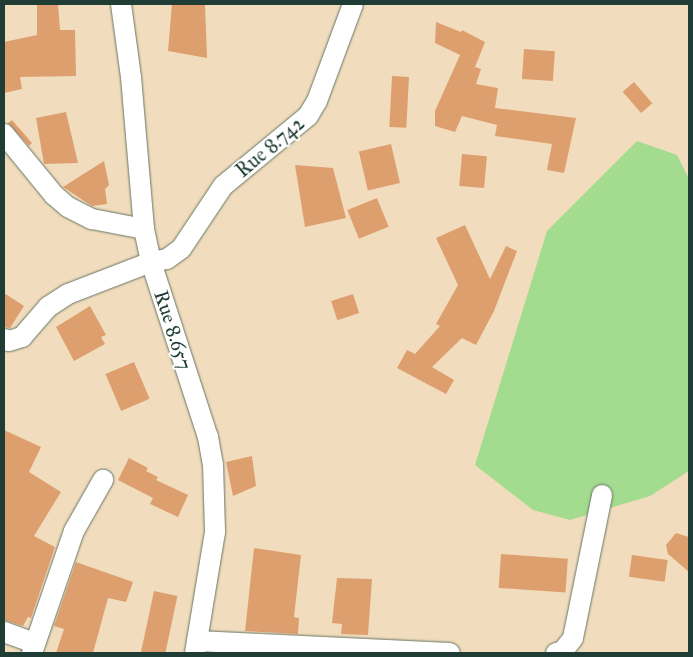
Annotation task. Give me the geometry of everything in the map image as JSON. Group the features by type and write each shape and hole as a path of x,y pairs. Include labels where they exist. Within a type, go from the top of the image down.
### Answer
{"street":[{"name":"Rue 8.657","path":"121,4 131,77 144,229 151,262 208,437 213,464 215,532 196,647"},
{"name":"Rue 8.742","path":"4,339 9,341 22,337 48,306 68,294 151,262 167,259 181,249 223,186 308,116 317,101 353,4"},
{"path":"4,134 54,196 68,208 92,219 144,229"},
{"path":"4,632 33,648 74,531 103,480"},
{"path":"556,653 563,651 573,638 602,495"},
{"path":"196,647 450,653"}],"green space":[{"path":"637,141 677,155 689,179 689,471 650,496 570,520 533,510 475,465 547,231"}],"building":[{"path":"37,4 58,4 60,30 75,30 76,76 20,77 22,89 4,93 4,42 37,35"},
{"path":"172,4 205,4 207,58 168,51"},
{"path":"436,22 461,32 462,30 485,42 475,67 481,69 476,84 498,88 495,108 576,118 564,173 547,170 552,144 495,136 497,125 462,116 455,132 435,126 435,111 460,55 435,43"},
{"path":"524,49 555,51 553,81 522,79"},
{"path":"392,76 409,77 406,128 389,127"},
{"path":"634,82 652,103 641,113 623,92"},
{"path":"66,112 78,163 44,164 36,118"},
{"path":"12,120 32,143 29,146 8,123"},
{"path":"391,144 400,183 368,190 359,151"},
{"path":"462,154 487,156 484,188 459,186"},
{"path":"104,161 109,185 105,189 107,204 92,206 63,187"},
{"path":"295,165 333,168 346,218 305,227"},
{"path":"377,198 389,227 359,239 347,210"},
{"path":"465,225 490,279 506,246 517,251 494,311 476,345 462,338 432,367 454,380 446,394 397,368 407,350 415,354 440,326 436,324 458,285 436,238"},
{"path":"4,293 24,306 10,328 4,327"},
{"path":"353,294 359,313 337,320 331,301"},
{"path":"90,306 106,335 101,337 105,344 74,361 56,327"},
{"path":"134,362 150,399 121,411 105,374"},
{"path":"4,430 41,447 29,472 61,492 34,536 55,547 31,618 28,617 23,626 4,620"},
{"path":"252,456 256,486 233,496 226,462"},
{"path":"129,458 148,468 146,471 158,477 156,480 188,495 178,517 150,504 153,498 118,480"},
{"path":"676,533 689,537 689,572 668,554 666,545"},
{"path":"254,548 301,555 294,617 299,618 298,634 245,631"},
{"path":"501,554 568,559 565,593 499,588"},
{"path":"632,555 668,560 665,582 629,577"},
{"path":"76,562 133,582 126,602 108,598 93,653 56,653 64,629 54,626"},
{"path":"337,578 372,579 368,635 341,634 342,624 332,623"},
{"path":"154,591 177,596 165,653 141,653"}]}
